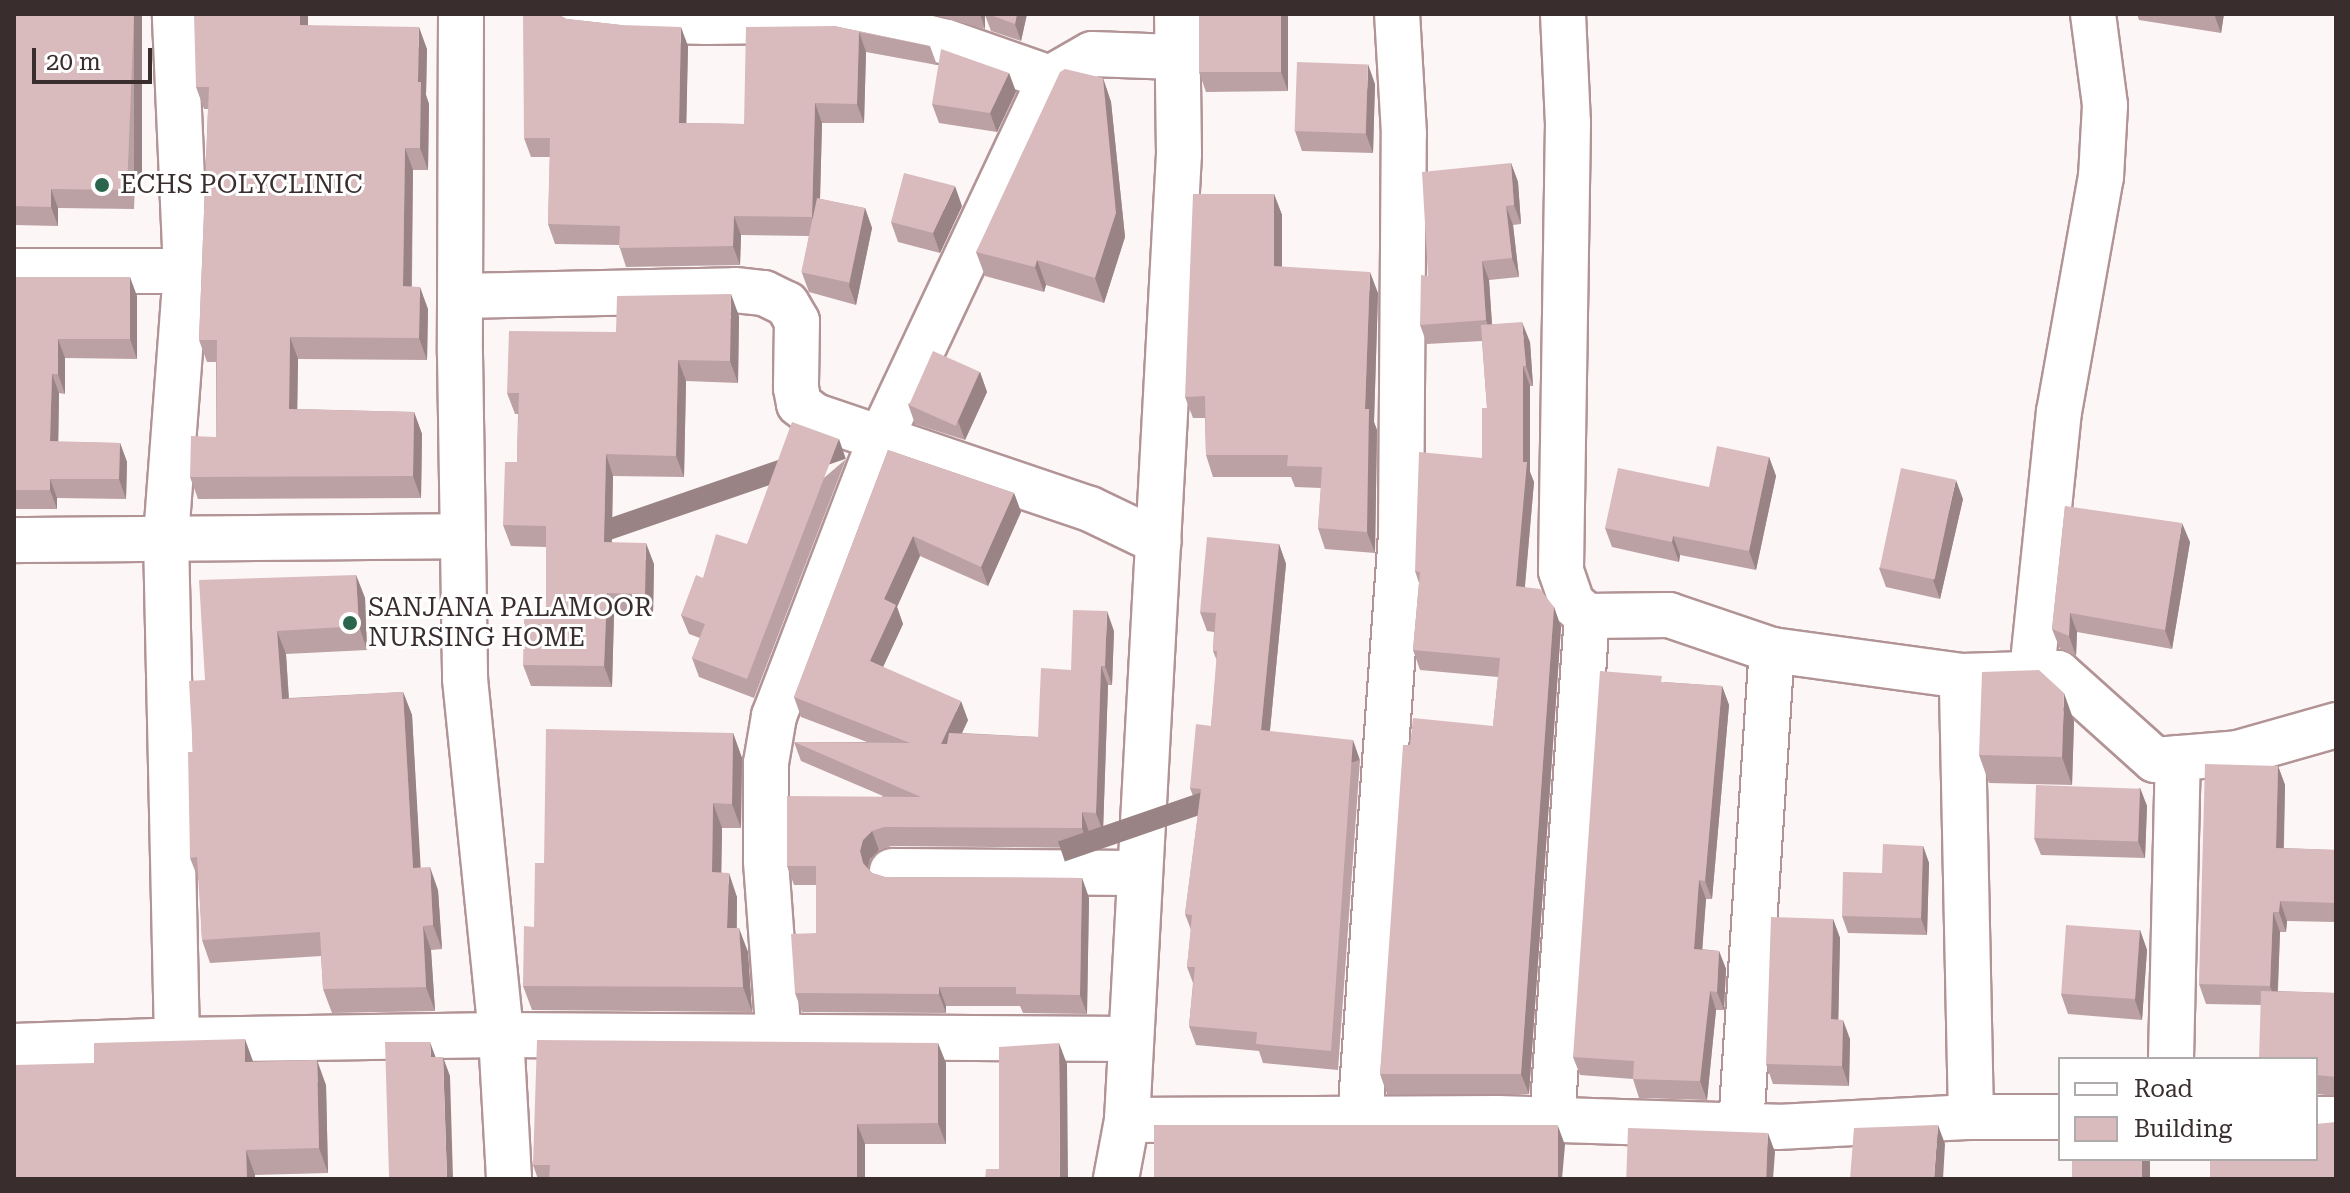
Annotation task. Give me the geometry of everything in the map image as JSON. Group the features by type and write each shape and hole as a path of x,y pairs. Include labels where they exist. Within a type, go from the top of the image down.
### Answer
{"street":[{"path":"175,14 186,271 166,537 177,1040"},
{"path":"461,14 460,296 465,679 501,1035 509,1179"},
{"path":"577,14 631,20 876,19 1050,78"},
{"path":"1116,1179 1127,1120 1159,542 1179,154 1177,14"},
{"path":"1360,1119 1401,534 1404,134 1397,14"},
{"path":"1563,14 1568,123 1561,571 1572,603 1587,616 1669,615 1772,650 1962,676 2058,673 2155,760 2238,753 2336,725"},
{"path":"2032,672 2059,412 2101,177 2105,105 2093,14"},
{"path":"779,1039 766,860 766,763 774,716 880,440 1050,78 1092,54 1176,57"},
{"path":"14,271 186,271"},
{"path":"460,296 735,290 764,293 787,304 797,321 796,388 799,404 815,416 1090,509 1159,542"},
{"path":"14,540 463,536"},
{"path":"1552,1120 1587,616"},
{"path":"1741,1126 1772,650"},
{"path":"1962,676 1971,1117"},
{"path":"2171,1057 2178,758"},
{"path":"892,871 1140,873"},
{"path":"14,1046 501,1035 1130,1039"},
{"path":"1127,1120 1552,1120 1741,1126 1971,1117 2058,1117"}],"building":[{"path":"14,14 134,14 127,190 51,189 51,207 14,206"},
{"path":"194,14 300,14 300,25 419,27 420,148 405,148 403,286 420,287 419,338 290,337 289,409 414,412 413,476 190,477 191,436 216,437 217,340 199,340 209,87 196,87"},
{"path":"523,14 558,14 567,19 621,25 681,27 679,123 744,124 746,27 834,26 930,46 859,32 857,104 815,103 812,217 734,216 733,246 619,248 620,226 548,224 550,138 524,138"},
{"path":"988,14 1017,14 1015,24"},
{"path":"1199,14 1281,14 1281,72 1199,72"},
{"path":"941,49 1009,73 990,113 932,104"},
{"path":"1297,62 1368,64 1366,133 1295,131"},
{"path":"1065,69 1103,78 1116,213 1095,278 1037,260 1035,267 976,252 1060,72"},
{"path":"1511,163 1514,205 1506,206 1512,258 1482,261 1486,320 1420,325 1421,275 1428,276 1422,172"},
{"path":"904,173 955,186 933,233 891,222"},
{"path":"1193,194 1274,194 1274,266 1370,272 1365,409 1369,409 1367,532 1318,528 1322,467 1287,466 1288,455 1206,455 1205,396 1185,397"},
{"path":"817,198 865,208 849,283 801,272"},
{"path":"14,277 130,277 130,339 58,339 58,374 52,374 50,441 120,443 119,479 50,479 50,490 14,490"},
{"path":"731,294 730,361 678,360 676,456 606,454 604,542 646,543 645,594 607,593 604,666 523,665 524,619 546,619 546,526 503,525 505,462 517,462 519,393 507,393 509,331 616,332 617,296"},
{"path":"1522,322 1526,366 1523,366 1523,462 1527,462 1516,586 1540,589 1554,607 1521,1074 1380,1074 1403,745 1410,745 1413,718 1493,726 1500,658 1413,650 1420,572 1415,571 1419,452 1482,458 1482,408 1487,408 1481,325"},
{"path":"933,351 980,372 956,426 909,405"},
{"path":"792,422 839,439 747,679 692,658 705,624 681,615 696,575 703,578 716,534 747,544"},
{"path":"1717,446 1769,457 1749,551 1673,536 1672,542 1605,528 1618,468 1709,487"},
{"path":"888,450 1014,493 981,567 913,536 884,599 896,605 870,661 961,701 941,744 947,744 949,733 1038,737 1041,668 1071,670 1073,610 1107,611 1105,666 1101,666 1096,813 1082,812 1082,828 884,827 872,831 863,840 860,851 863,863 872,873 885,877 1082,878 1080,995 1016,994 1016,987 939,987 939,994 795,993 791,934 816,933 816,866 787,866 787,796 921,797 794,742 910,743 794,697"},
{"path":"1901,468 1956,480 1935,579 1880,568"},
{"path":"2065,506 2182,523 2165,630 2070,613 2069,636 2052,629"},
{"path":"1207,537 1279,544 1261,730 1353,740 1331,1051 1256,1044 1257,1032 1189,1026 1195,967 1187,967 1192,915 1185,914 1201,789 1190,788 1196,724 1211,726 1217,651 1213,651 1216,613 1200,612"},
{"path":"356,575 359,626 277,631 282,699 403,692 413,868 430,867 433,925 423,926 426,987 323,989 320,932 202,940 197,857 190,858 188,752 193,752 189,681 205,680 199,580"},
{"path":"2039,670 2064,693 2062,757 1979,755 1982,672"},
{"path":"1600,671 1662,676 1661,682 1722,686 1705,881 1699,880 1694,949 1719,951 1717,992 1710,991 1700,1081 1633,1079 1634,1061 1573,1057"},
{"path":"546,729 733,733 732,804 713,803 712,872 729,873 727,928 739,928 743,987 523,986 524,926 534,927 535,863 544,863"},
{"path":"2205,764 2278,766 2276,848 2336,850 2336,903 2280,901 2279,912 2273,912 2270,986 2199,984"},
{"path":"2036,785 2140,789 2138,842 2034,838"},
{"path":"1883,844 1923,846 1921,918 1842,916 1843,872 1882,873"},
{"path":"1771,917 1833,919 1831,1019 1843,1020 1842,1066 1766,1064"},
{"path":"2066,925 2140,930 2135,999 2061,994"},
{"path":"2261,991 2336,993 2336,1077 2318,1075 2318,1057 2259,1057"},
{"path":"245,1039 245,1062 317,1060 319,1148 246,1150 247,1179 14,1179 14,1065 94,1063 94,1043"},
{"path":"537,1040 938,1043 938,1123 857,1124 857,1179 549,1179 550,1165 533,1165"},
{"path":"385,1042 430,1042 431,1057 443,1057 447,1179 317,1179 389,1177"},
{"path":"1059,1043 1060,1179 985,1179 986,1169 999,1169 999,1047"},
{"path":"2336,1122 2336,1179 2210,1179 2210,1161 2318,1161 2318,1124"},
{"path":"1154,1125 1558,1125 1558,1179 1154,1179"},
{"path":"1938,1125 1934,1179 1850,1179 1854,1128"},
{"path":"1628,1128 1768,1133 1766,1179 1626,1179"},
{"path":"2072,1161 2142,1161 2142,1179 2072,1179"}],"place":[{"name":"ECHS POLYCLINIC","path":"102,185"},
{"name":"SANJANA PALAMOOR NURSING HOME","path":"350,623"}]}
